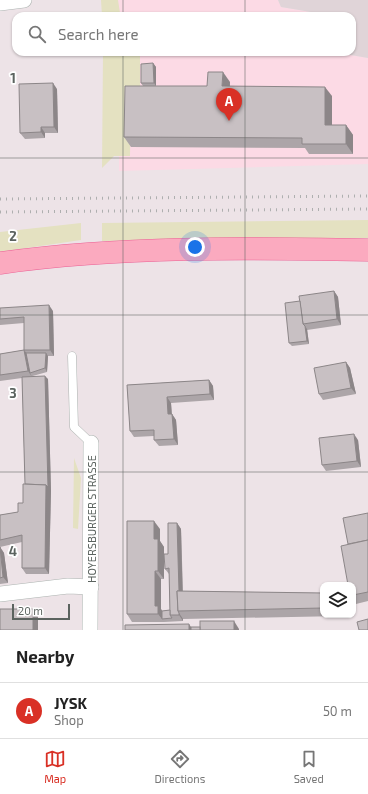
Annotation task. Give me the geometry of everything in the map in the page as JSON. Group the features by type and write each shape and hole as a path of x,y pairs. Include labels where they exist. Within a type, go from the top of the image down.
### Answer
{"main road":[{"path":"0,263 82,253 140,250 368,250"}],"street":[{"path":"0,3 24,0"},
{"name":"HOYERSBURGER STRASSE","path":"90,630 91,443"},
{"path":"0,594 68,586 91,587"}],"lane":[{"name":"HOYERSBURGER STRASSE","path":"72,356 74,427 91,443"}],"shaded area":[{"path":"101,0 118,0 120,12 102,12"},
{"path":"118,0 278,0 281,7 311,12 119,12"},
{"path":"278,0 368,0 368,58 356,56 356,12 311,12 281,7"},
{"path":"103,56 140,56 140,86 131,93 130,156 114,156 102,168"},
{"path":"119,56 356,56 368,58 368,164 119,171"},
{"path":"368,220 368,238 102,241 102,223"},
{"path":"81,223 81,240 0,252 0,232"},
{"path":"74,458 81,478 78,529 73,528"}],"building":[{"path":"153,63 154,83 141,83 141,64"},
{"path":"208,72 223,72 222,86 325,87 325,125 346,125 346,144 302,144 302,138 124,137 125,86 207,86"},
{"path":"53,83 54,127 41,127 41,132 20,133 19,84"},
{"path":"334,291 337,319 303,324 299,296"},
{"path":"300,301 307,341 289,343 285,303"},
{"path":"49,305 50,350 24,350 24,317 0,319 0,308"},
{"path":"24,350 28,371 0,375 0,354"},
{"path":"26,353 46,353 45,368 30,373"},
{"path":"346,362 351,388 319,394 314,368"},
{"path":"45,376 48,487 46,485 25,484 22,377"},
{"path":"209,380 210,394 167,397 168,414 172,414 174,439 154,440 154,430 130,431 127,385"},
{"path":"354,434 357,461 322,465 319,438"},
{"path":"23,484 46,485 45,568 22,568 22,535 0,540 0,515 18,512 18,503 23,503"},
{"path":"368,513 368,540 348,544 343,518"},
{"path":"127,521 154,521 154,539 158,539 158,571 155,571 155,606 158,606 158,614 127,614"},
{"path":"168,523 177,523 179,591 177,591 179,615 170,615 169,568 165,569 164,554 168,554"},
{"path":"368,540 368,592 356,594 356,582 347,582 341,546"},
{"path":"0,547 3,577 0,578"},
{"path":"177,591 320,593 320,608 178,611"},
{"path":"0,609 33,609 33,630 0,630"},
{"path":"170,610 170,615 172,618 162,619 162,611"},
{"path":"368,619 368,630 359,630 357,622"},
{"path":"200,621 234,621 234,630 200,630"},
{"path":"189,624 189,630 125,630 125,625"},
{"path":"191,627 200,627 200,630 191,630"}],"railway":[{"path":"0,199 368,196"},
{"path":"0,212 368,209"}],"place":[{"name":"JYSK","path":"229,121"}]}
